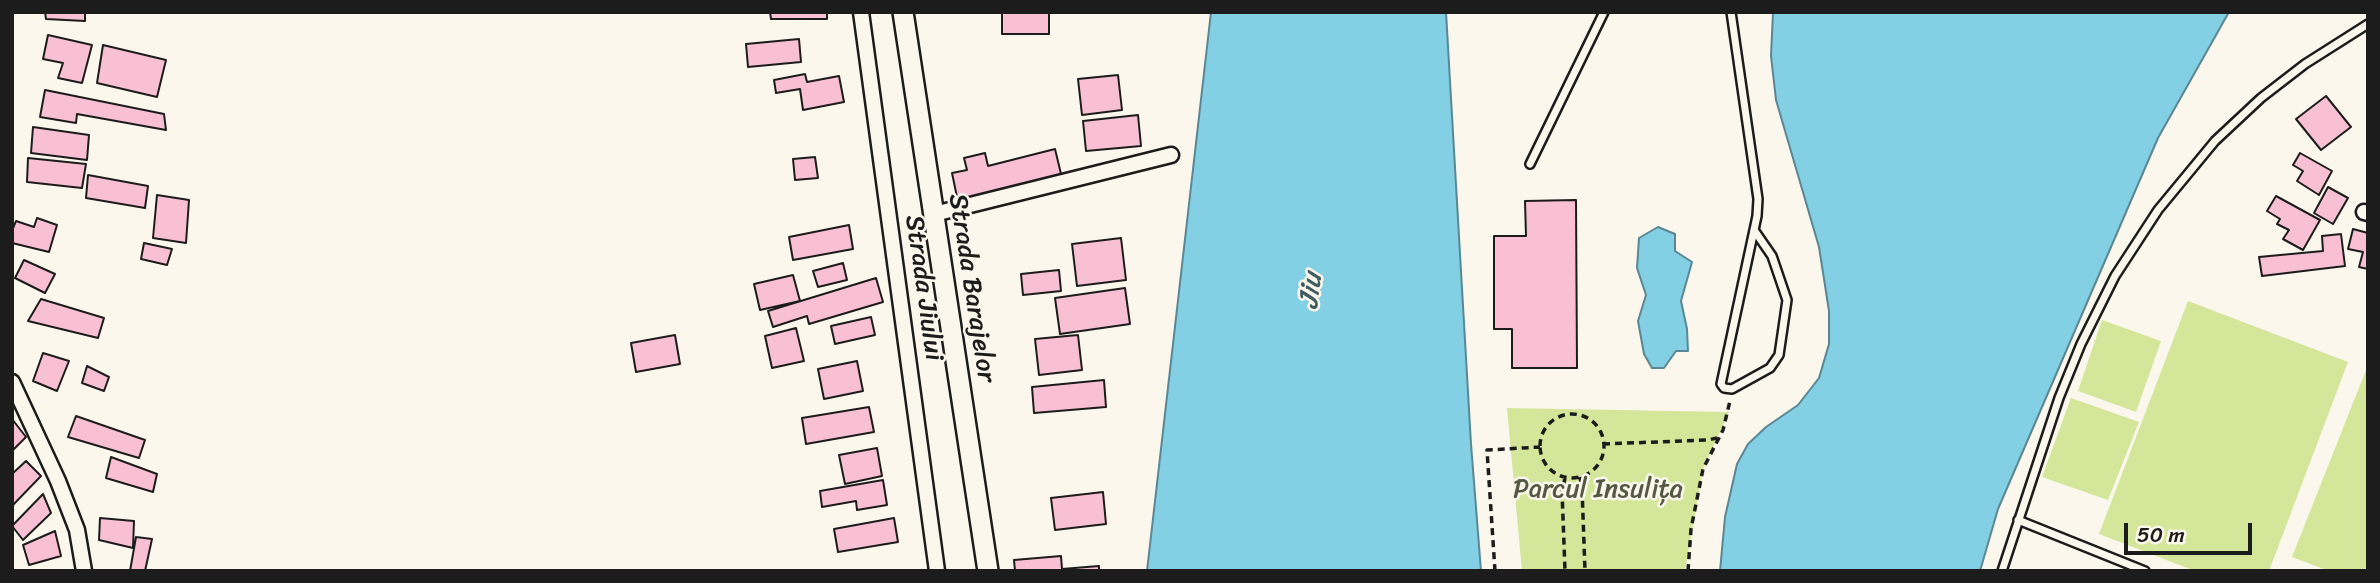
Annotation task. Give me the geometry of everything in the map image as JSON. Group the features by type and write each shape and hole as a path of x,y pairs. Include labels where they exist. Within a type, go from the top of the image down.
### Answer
{"main road":[{"name":"Strada Barajelor","path":"903,12 988,571"}],"street":[{"name":"Strada Jiului","path":"861,12 937,571"},
{"path":"934,214 1171,155"},
{"path":"12,382 58,481 76,530 84,571"}],"lane":[{"path":"1530,163 1604,12"},
{"path":"1731,12 1758,199 1754,230 1721,384 1724,388 1732,389 1775,363 1779,355 1787,300 1772,256 1754,230"},
{"path":"2002,571 2059,398 2081,344 2115,275 2158,210 2215,141 2261,98 2305,64 2368,24"},
{"path":"2018,520 2145,571"}],"path":[{"path":"1688,571 1695,501 1703,468 1729,412 1732,389"},
{"path":"1574,414 1594,423 1600,431 1603,444 1600,461 1594,469 1580,477 1565,478 1547,467 1539,447 1546,427 1564,415 1574,414"},
{"path":"1603,444 1708,440 1719,437"},
{"path":"1495,571 1487,450 1539,447"},
{"path":"1580,477 1585,571"},
{"path":"1565,478 1562,491 1565,571"}],"green space":[{"path":"2188,301 2348,362 2269,571 2195,571 2099,534"},
{"path":"2102,320 2161,341 2136,412 2078,391"},
{"path":"2368,365 2368,571 2329,571 2292,557"},
{"path":"2071,398 2139,422 2108,500 2042,477"},
{"name":"Parcul Insulița","path":"1507,408 1729,412 1703,469 1685,571 1522,571"}],"water":[{"name":"Jiu","path":"1211,12 1446,12 1481,571 1147,571"},
{"path":"1773,12 2229,12 2158,138 1998,509 1980,571 1720,571 1725,517 1737,464 1748,444 1766,427 1798,405 1819,378 1829,344 1829,311 1819,247 1776,100 1771,56"},
{"path":"1658,227 1675,234 1675,251 1692,262 1681,301 1688,351 1676,351 1664,368 1652,368 1644,354 1638,321 1646,295 1637,268 1639,238"}],"building":[{"path":"45,12 85,12 85,21 46,19"},
{"path":"770,12 827,12 827,19 771,19"},
{"path":"1002,12 1049,12 1049,34 1002,34"},
{"path":"48,35 92,45 82,83 58,78 63,63 43,59"},
{"path":"799,39 801,62 748,67 746,44"},
{"path":"103,45 166,60 157,97 97,83"},
{"path":"805,74 807,82 839,76 844,102 803,110 800,89 776,93 774,80"},
{"path":"1118,75 1122,110 1082,115 1078,79"},
{"path":"45,90 164,114 166,130 77,114 76,123 40,117"},
{"path":"2326,96 2351,127 2321,150 2296,119"},
{"path":"1138,115 1141,146 1086,151 1083,121"},
{"path":"33,127 89,135 87,160 31,153"},
{"path":"1055,149 1062,178 958,202 952,173 967,170 964,158 985,153 988,166"},
{"path":"2300,153 2332,171 2319,195 2297,181 2303,171 2293,165"},
{"path":"815,157 818,178 795,180 793,159"},
{"path":"28,158 86,164 82,188 27,182"},
{"path":"88,175 148,186 145,208 86,198"},
{"path":"2328,187 2348,198 2333,224 2314,213"},
{"path":"157,195 189,200 186,243 153,238"},
{"path":"2276,196 2320,220 2303,250 2283,239 2289,230 2277,224 2280,219 2267,211"},
{"path":"1576,200 1577,368 1512,368 1512,329 1494,329 1494,236 1526,236 1525,201"},
{"path":"37,218 57,225 49,252 12,243 12,231 16,221 34,227"},
{"path":"849,225 853,249 793,260 789,237"},
{"path":"2353,229 2368,233 2368,269 2359,267 2363,252 2348,249"},
{"path":"2341,234 2345,266 2262,276 2259,257 2323,251 2322,236"},
{"path":"1121,238 1126,280 1077,286 1072,244"},
{"path":"144,243 172,249 167,265 141,259"},
{"path":"24,260 55,274 45,293 15,278"},
{"path":"843,263 847,280 818,287 813,271"},
{"path":"1059,270 1061,291 1023,295 1021,274"},
{"path":"793,275 800,301 760,310 754,284"},
{"path":"876,278 883,302 809,324 807,316 773,327 768,311"},
{"path":"1125,288 1130,324 1060,334 1055,298"},
{"path":"41,299 104,318 98,338 28,321"},
{"path":"871,317 875,335 835,344 831,326"},
{"path":"796,328 804,361 772,368 765,336"},
{"path":"675,335 680,364 636,372 631,343"},
{"path":"1078,335 1082,370 1039,375 1035,339"},
{"path":"43,353 69,361 57,391 33,381"},
{"path":"857,361 863,391 824,399 818,369"},
{"path":"87,366 109,377 104,391 82,383"},
{"path":"1104,380 1106,407 1034,413 1032,387"},
{"path":"869,407 874,432 806,444 802,418"},
{"path":"76,416 145,440 139,458 68,437"},
{"path":"12,419 26,437 12,451"},
{"path":"877,448 882,476 845,484 839,455"},
{"path":"111,457 157,474 153,492 106,478"},
{"path":"26,461 41,476 12,506 12,474"},
{"path":"883,480 887,505 857,510 856,501 822,507 820,491"},
{"path":"1103,492 1106,524 1055,530 1051,498"},
{"path":"43,494 51,513 23,540 12,526"},
{"path":"100,518 134,521 133,548 99,540"},
{"path":"894,518 898,542 838,552 834,529"},
{"path":"55,531 61,556 29,565 23,545"},
{"path":"136,537 152,539 145,571 130,571"},
{"path":"1061,556 1062,569 1099,566 1099,571 1015,571 1014,560"}]}
